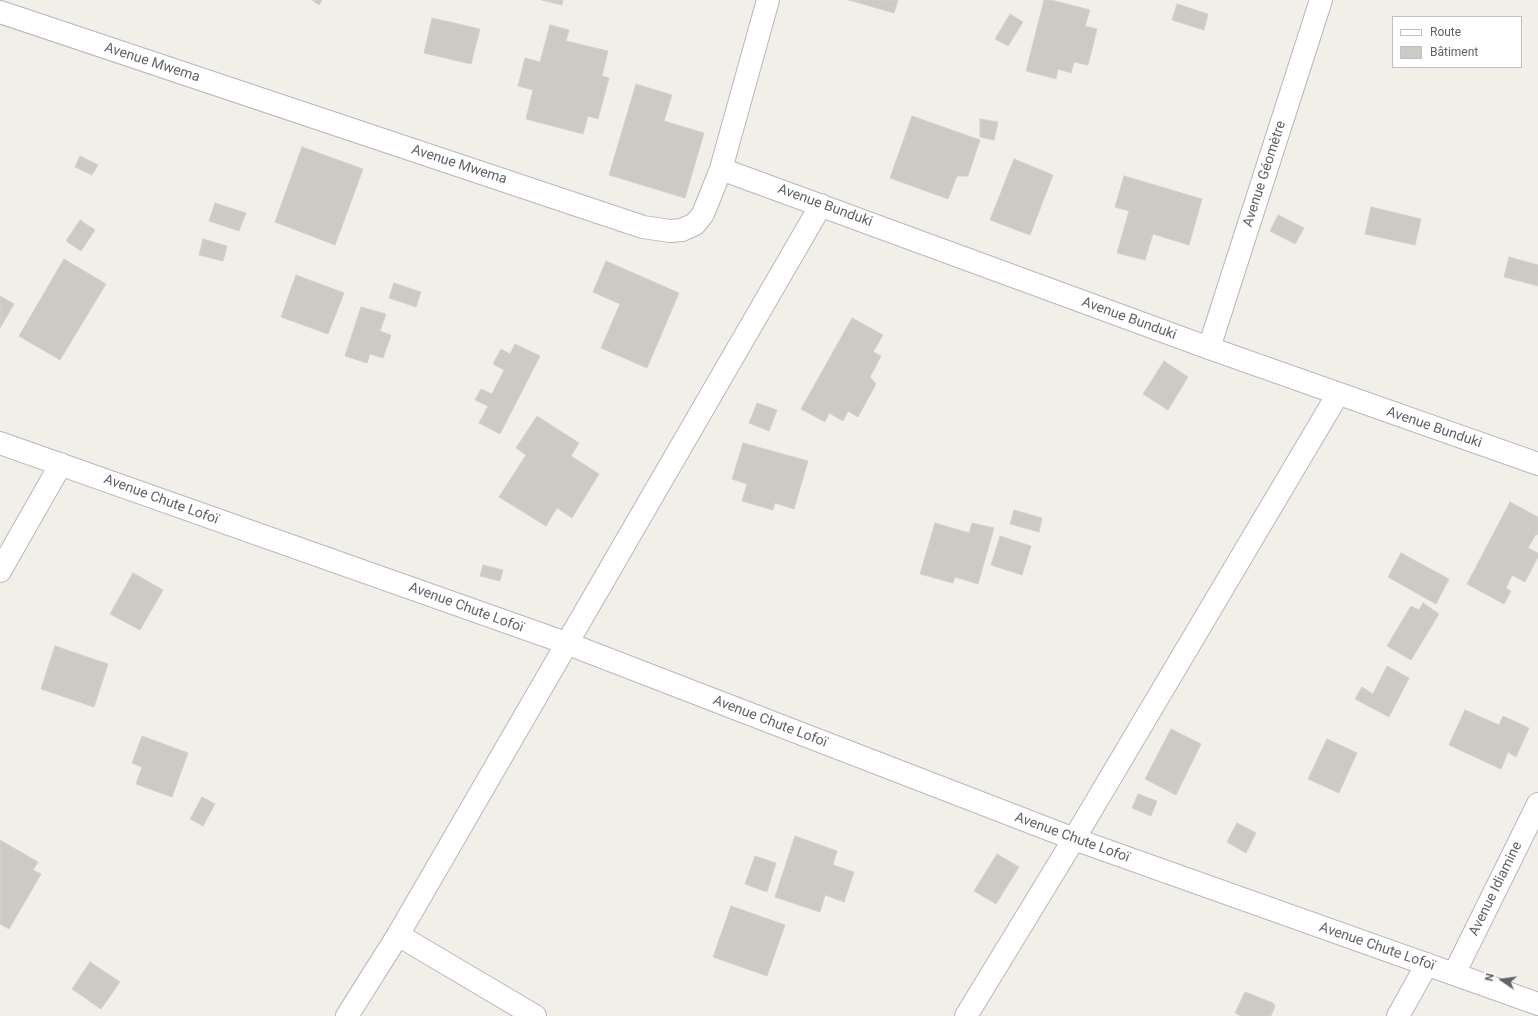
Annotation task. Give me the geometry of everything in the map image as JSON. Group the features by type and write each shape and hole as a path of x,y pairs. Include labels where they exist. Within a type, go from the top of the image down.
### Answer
{"street":[{"name":"Avenue Mwema","path":"0,12 643,226 670,232 682,230 696,224 703,214 721,169 768,0"},
{"name":"Avenue Géomètre","path":"1209,348 1321,0"},
{"name":"Avenue Bunduki","path":"721,169 1209,348 1538,464"},
{"path":"346,1016 398,935 821,205"},
{"path":"966,1016 1074,839 1338,394"},
{"name":"Avenue Chute Lofoï","path":"0,443 566,643 1074,839 1538,1004"},
{"path":"0,571 61,464"},
{"name":"Avenue Idiamine","path":"1454,974 1538,804"},
{"path":"398,935 535,1016"},
{"path":"1398,1016 1427,964"}],"building":[{"path":"312,0 322,0 319,5"},
{"path":"542,0 563,0 562,5"},
{"path":"849,0 898,0 894,13"},
{"path":"1044,0 1051,0 1090,10 1085,26 1097,29 1088,65 1074,62 1071,73 1058,69 1056,79 1026,71"},
{"path":"1177,4 1208,14 1204,30 1172,20"},
{"path":"1010,14 1023,22 1008,46 995,39"},
{"path":"432,18 480,29 471,64 424,53"},
{"path":"550,25 569,30 566,41 608,51 602,76 609,78 598,119 588,116 583,134 526,119 533,90 518,86 525,58 540,62"},
{"path":"636,84 672,95 664,121 704,133 685,198 609,175"},
{"path":"912,116 980,140 968,176 957,176 948,199 890,178"},
{"path":"980,119 998,122 994,140 980,137"},
{"path":"302,147 363,169 335,245 275,222"},
{"path":"80,156 98,165 92,175 75,167"},
{"path":"1014,159 1053,175 1030,235 990,220"},
{"path":"1124,176 1202,199 1189,245 1153,234 1145,260 1117,253 1129,211 1115,207"},
{"path":"215,203 246,213 239,231 209,221"},
{"path":"1371,207 1421,219 1415,245 1365,234"},
{"path":"1278,215 1304,228 1295,244 1270,231"},
{"path":"80,220 95,230 81,251 66,241"},
{"path":"203,239 227,246 223,261 199,255"},
{"path":"1509,257 1538,265 1538,286 1504,277"},
{"path":"64,259 106,284 60,360 19,336"},
{"path":"606,261 679,293 647,368 601,348 620,304 593,292"},
{"path":"296,275 344,293 328,334 281,317"},
{"path":"394,283 421,292 416,307 389,298"},
{"path":"0,296 14,304 0,328"},
{"path":"361,307 386,314 380,331 391,335 383,358 370,354 367,363 345,356"},
{"path":"852,318 883,335 873,352 881,356 870,377 876,384 858,417 848,411 843,421 829,413 825,422 801,409"},
{"path":"515,344 540,356 500,434 479,423 488,406 475,400 481,389 492,394 504,370 493,364 501,349 510,354"},
{"path":"1164,361 1188,377 1168,410 1143,394"},
{"path":"757,403 777,410 769,431 749,423"},
{"path":"537,416 579,443 571,456 599,474 572,518 557,508 546,526 499,497 526,455 516,448"},
{"path":"743,443 808,461 794,509 775,503 773,510 742,501 747,484 732,479"},
{"path":"1510,502 1538,517 1538,535 1536,534 1528,548 1538,553 1538,557 1525,582 1512,575 1506,588 1511,591 1504,604 1467,584"},
{"path":"1014,510 1042,518 1039,532 1010,524"},
{"path":"935,523 969,533 972,523 994,528 978,584 955,577 953,583 920,574"},
{"path":"1000,536 1031,546 1022,575 991,565"},
{"path":"1401,553 1449,579 1436,604 1388,577"},
{"path":"483,565 503,570 500,581 480,576"},
{"path":"133,573 163,590 140,630 110,614"},
{"path":"1423,603 1439,614 1411,660 1387,646 1411,606 1419,610"},
{"path":"55,646 108,664 94,707 41,689"},
{"path":"1387,666 1409,678 1389,717 1355,699 1362,687 1373,694"},
{"path":"1465,710 1499,725 1503,716 1529,728 1516,757 1508,752 1501,769 1449,745"},
{"path":"1171,729 1201,744 1176,795 1145,779"},
{"path":"142,736 188,753 172,797 136,784 142,767 132,763"},
{"path":"1327,739 1357,753 1339,793 1308,779"},
{"path":"1138,794 1157,801 1151,816 1132,808"},
{"path":"202,797 215,804 203,826 190,819"},
{"path":"1237,823 1256,833 1246,853 1227,842"},
{"path":"795,836 837,851 833,865 854,872 844,902 825,895 820,912 775,897"},
{"path":"0,840 38,862 33,870 41,874 9,929 0,924"},
{"path":"997,854 1019,867 996,904 974,891"},
{"path":"755,856 776,863 767,892 745,884"},
{"path":"731,906 785,925 767,976 713,957"},
{"path":"90,962 120,982 101,1009 72,989"},
{"path":"1245,992 1273,1003 1275,1006 1271,1016 1241,1016 1235,1013"}]}
